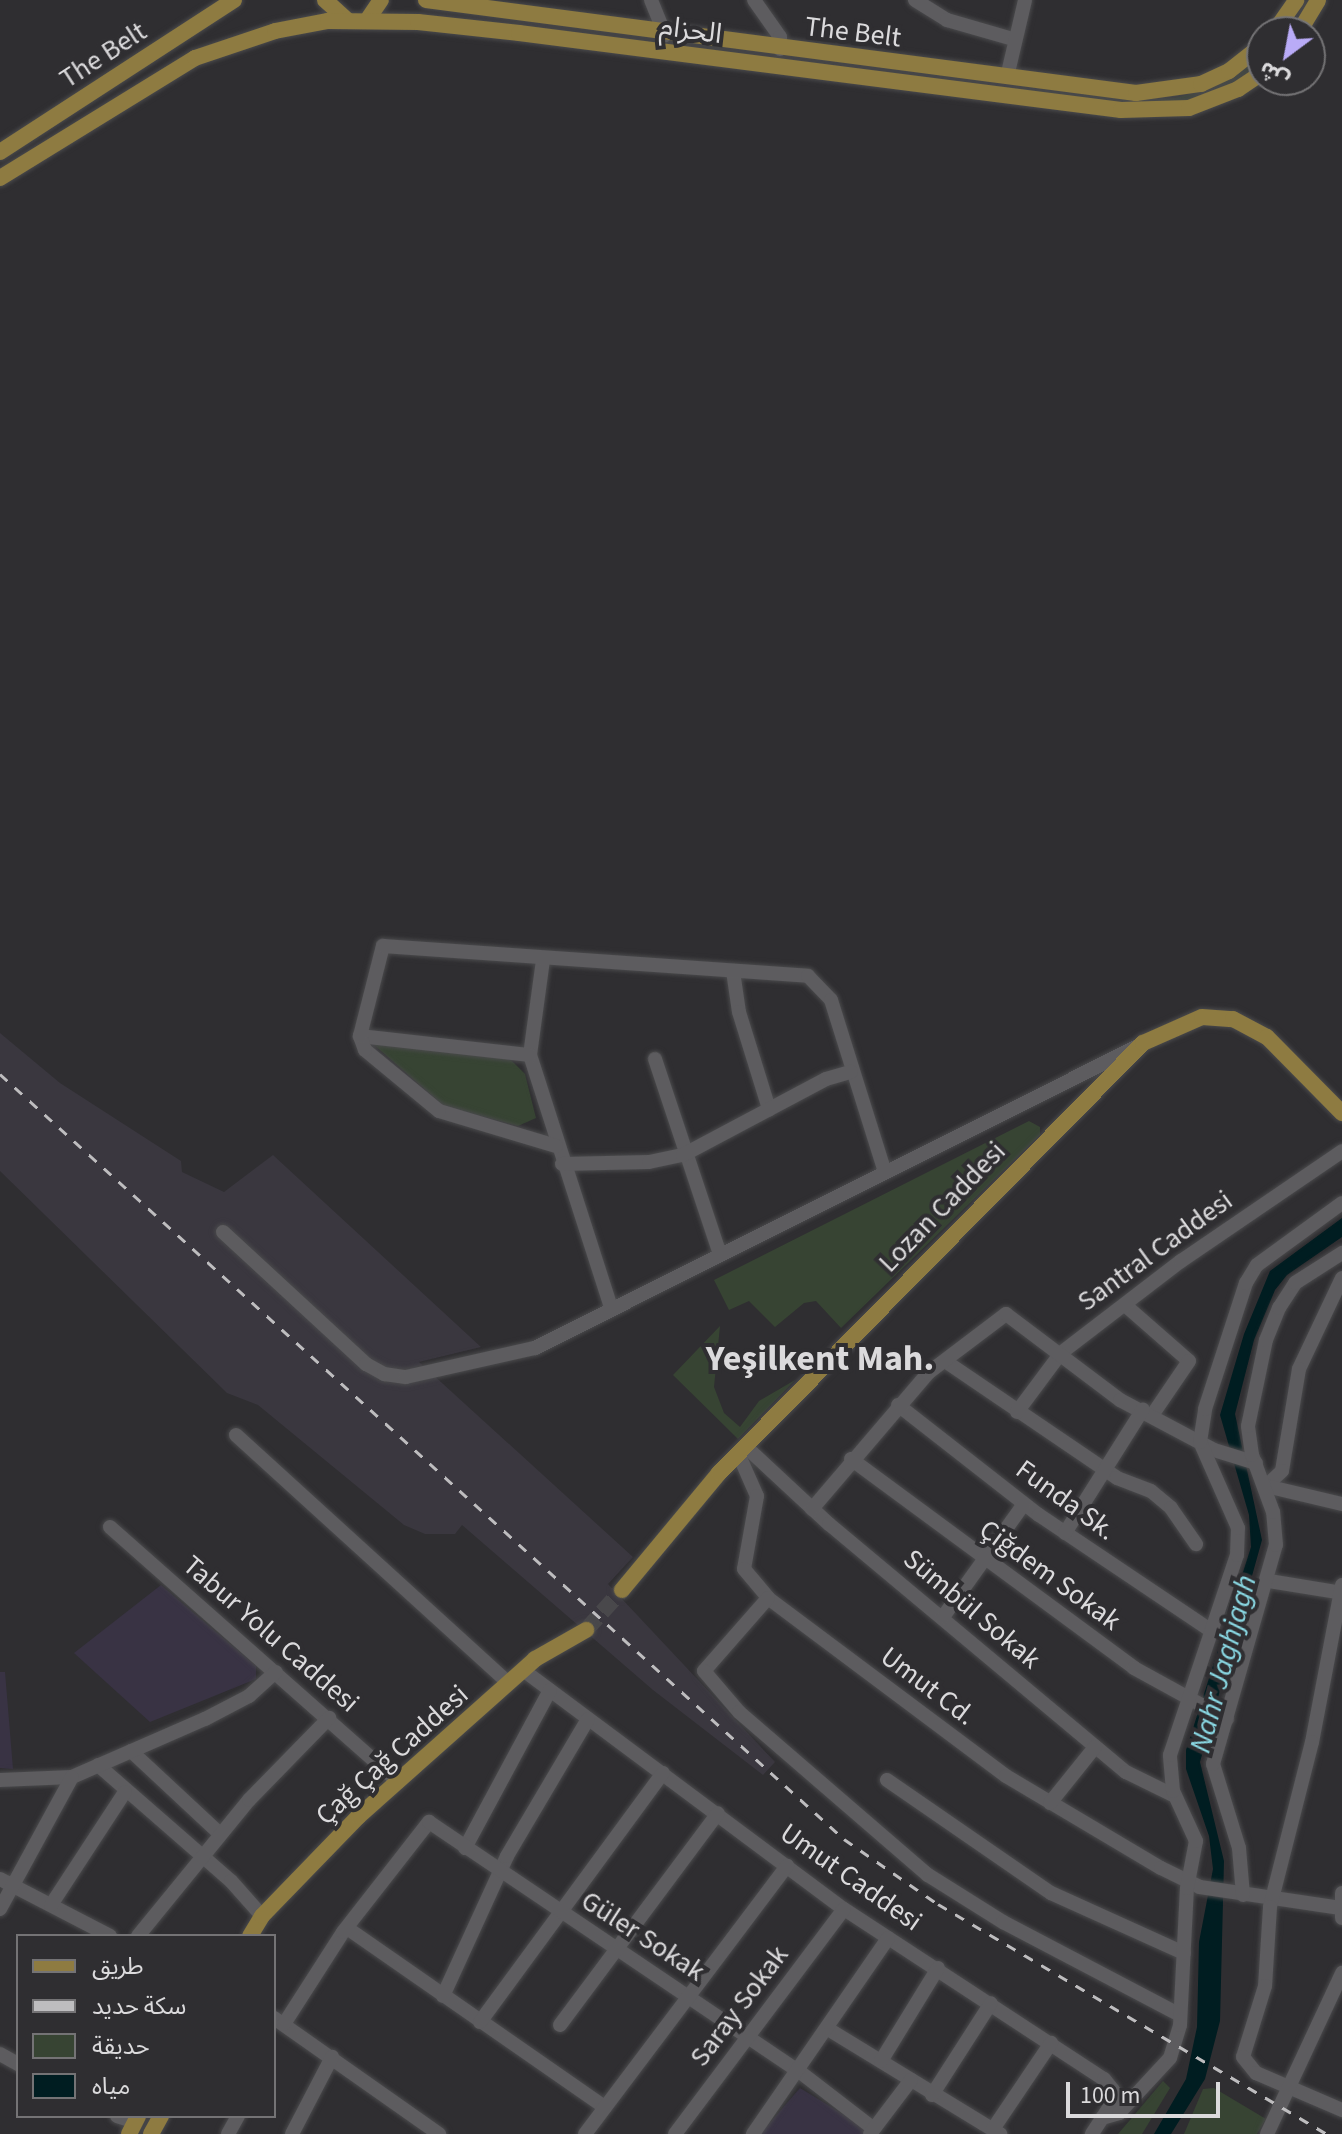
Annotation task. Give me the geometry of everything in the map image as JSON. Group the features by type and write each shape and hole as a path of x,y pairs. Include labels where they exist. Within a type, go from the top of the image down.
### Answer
{"main road":[{"name":"The Belt","path":"0,152 234,0"},
{"path":"325,0 347,20"},
{"path":"368,19 381,0"},
{"name":"The Belt","path":"426,0 665,35 1136,93 1171,91 1216,79 1246,57"},
{"name":"الحزام","path":"0,178 195,58 275,31 347,20 368,19 519,33 997,96 1169,111 1221,97 1246,82"},
{"path":"997,96 1004,76"},
{"name":"Lozan Caddesi","path":"622,1590 742,1450 1143,1043 1202,1017 1233,1019 1267,1037 1342,1113"},
{"name":"Çağ Çağ Caddesi","path":"251,1934 262,1916 398,1782 523,1670 586,1630"}],"street":[{"path":"651,0 665,35"},
{"path":"754,0 780,37 780,49"},
{"path":"915,0 947,20 1013,39"},
{"path":"1004,76 1025,0"},
{"path":"556,1146 439,1111 374,1060 360,1036 376,958 383,946 543,960 733,971 817,981 831,1000 851,1072 885,1172"},
{"path":"543,960 530,1055 556,1146 611,1308"},
{"path":"733,971 736,1001 769,1109"},
{"path":"360,1036 530,1055"},
{"path":"223,1232 366,1364 384,1374 406,1377 535,1348 1143,1043"},
{"path":"655,1059 683,1155 720,1254"},
{"path":"562,1164 649,1162 683,1155 826,1079 851,1072"},
{"name":"Santral Caddesi","path":"1017,1412 1061,1353 1342,1151"},
{"path":"1102,2118 1119,2113 1170,2058 1180,2015 1184,1953 1195,1884 1196,1841 1175,1796 1170,1755 1192,1701 1210,1630 1237,1555 1238,1528 1200,1442 1205,1409 1246,1283 1280,1244 1342,1203"},
{"path":"1236,1894 1239,1848 1213,1764 1223,1718 1269,1581 1276,1545 1266,1486 1256,1463 1248,1426 1266,1340 1279,1308 1295,1283 1342,1253"},
{"path":"1266,1486 1282,1471 1299,1369 1342,1278"},
{"path":"1065,1533 1148,1412 1189,1361 1125,1305"},
{"path":"812,1509 898,1405 945,1361 1006,1314 1120,1400 1148,1412 1214,1450 1256,1463"},
{"path":"945,1361 1107,1471 1151,1491 1171,1508 1196,1544"},
{"name":"Funda Sk.","path":"898,1405 1024,1504 1210,1630"},
{"path":"236,1435 509,1683"},
{"name":"Sümbül Sokak","path":"742,1450 1126,1772 1175,1796"},
{"name":"Umut Cd.","path":"742,1450 757,1496 744,1569 768,1598 1006,1776 1195,1884 1236,1894 1341,1909"},
{"name":"Çiğdem Sokak","path":"851,1459 985,1561 1134,1668 1223,1718"},
{"path":"1266,1486 1342,1504"},
{"path":"943,1617 1024,1504"},
{"name":"Tabur Yolu Caddesi","path":"110,1527 398,1782"},
{"path":"1269,1581 1341,1590 1312,1742 1272,1900 1265,1986 1243,2057 1256,2073 1342,2110"},
{"path":"768,1598 704,1671 739,1712 928,1875 1043,1945 1180,2015"},
{"name":"Umut Caddesi","path":"523,1670 844,1909 1051,2043 1113,2090 1092,2134"},
{"path":"0,1780 72,1777 249,1696 276,1672"},
{"path":"465,1848 550,1690"},
{"path":"140,1934 220,1834 329,1718"},
{"path":"443,1996 499,1873 588,1719"},
{"path":"1050,1803 1095,1747"},
{"path":"131,1751 220,1834"},
{"path":"98,1765 201,1856 262,1916"},
{"path":"480,2022 663,1773"},
{"path":"0,1909 6,1883 72,1777"},
{"path":"887,1780 1051,1893 1184,1953"},
{"path":"51,1905 125,1792"},
{"path":"560,2025 718,1813"},
{"name":"Güler Sokak","path":"347,1928 429,1822 499,1873 800,2072 872,2132"},
{"path":"585,2134 787,1866"},
{"path":"6,1883 106,1934"},
{"name":"Saray Sokak","path":"675,2134 844,1909"},
{"path":"435,2133 279,2021 347,1928 605,2107"},
{"path":"753,2134 800,2072 888,1938"},
{"path":"881,2061 938,1968"},
{"path":"1285,2134 1269,2130 1289,2086 1336,2003 1342,1973"},
{"path":"932,2095 991,2003"},
{"path":"828,2029 997,2132 1051,2043"},
{"path":"292,2134 332,2057"},
{"path":"872,2132 911,2080"}],"shaded area":[{"path":"0,1033 60,1083 181,1161 182,1172 224,1192 273,1155 481,1347 419,1362 633,1557 608,1584 775,1762 763,1775 653,1690 462,1525 455,1534 425,1534 404,1525 258,1405 227,1393 0,1171"},
{"path":"161,1585 256,1666 256,1679 150,1722 74,1653"},
{"path":"0,1672 5,1672 13,1769 0,1768"},
{"path":"800,2088 869,2130 866,2134 760,2134"}],"green space":[{"path":"1246,67 1246,75 1235,82 1185,102 1141,105 1005,87 1133,100 1175,98 1215,87"},
{"path":"373,1044 509,1058 525,1074 536,1118 518,1126 444,1106"},
{"path":"1029,1121 1040,1127 1040,1135 841,1328 816,1301 804,1303 775,1327 749,1301 729,1310 714,1280"},
{"path":"720,1326 714,1387 724,1413 740,1427 759,1401 795,1380 738,1439 673,1375"},
{"path":"1163,2081 1170,2088 1142,2134 1118,2134"},
{"path":"1214,2088 1266,2119 1257,2134 1184,2134 1203,2089"}],"water":[{"name":"Nahr Jaghjagh","path":"1342,1218 1342,1237 1287,1275 1275,1290 1254,1340 1235,1414 1262,1540 1200,1762 1224,1861 1220,2021 1205,2079 1171,2134 1154,2134 1186,2079 1197,2027 1199,1942 1213,1869 1209,1836 1186,1769 1186,1750 1251,1547 1249,1515 1220,1415 1244,1334 1270,1271"}],"tunnel":[{"path":"586,1630 622,1590"}],"railway":[{"path":"0,1074 844,1839 938,1904 1327,2134"}],"district":[{"name":"Yeşilkent Mah.","path":"820,1359"}]}
